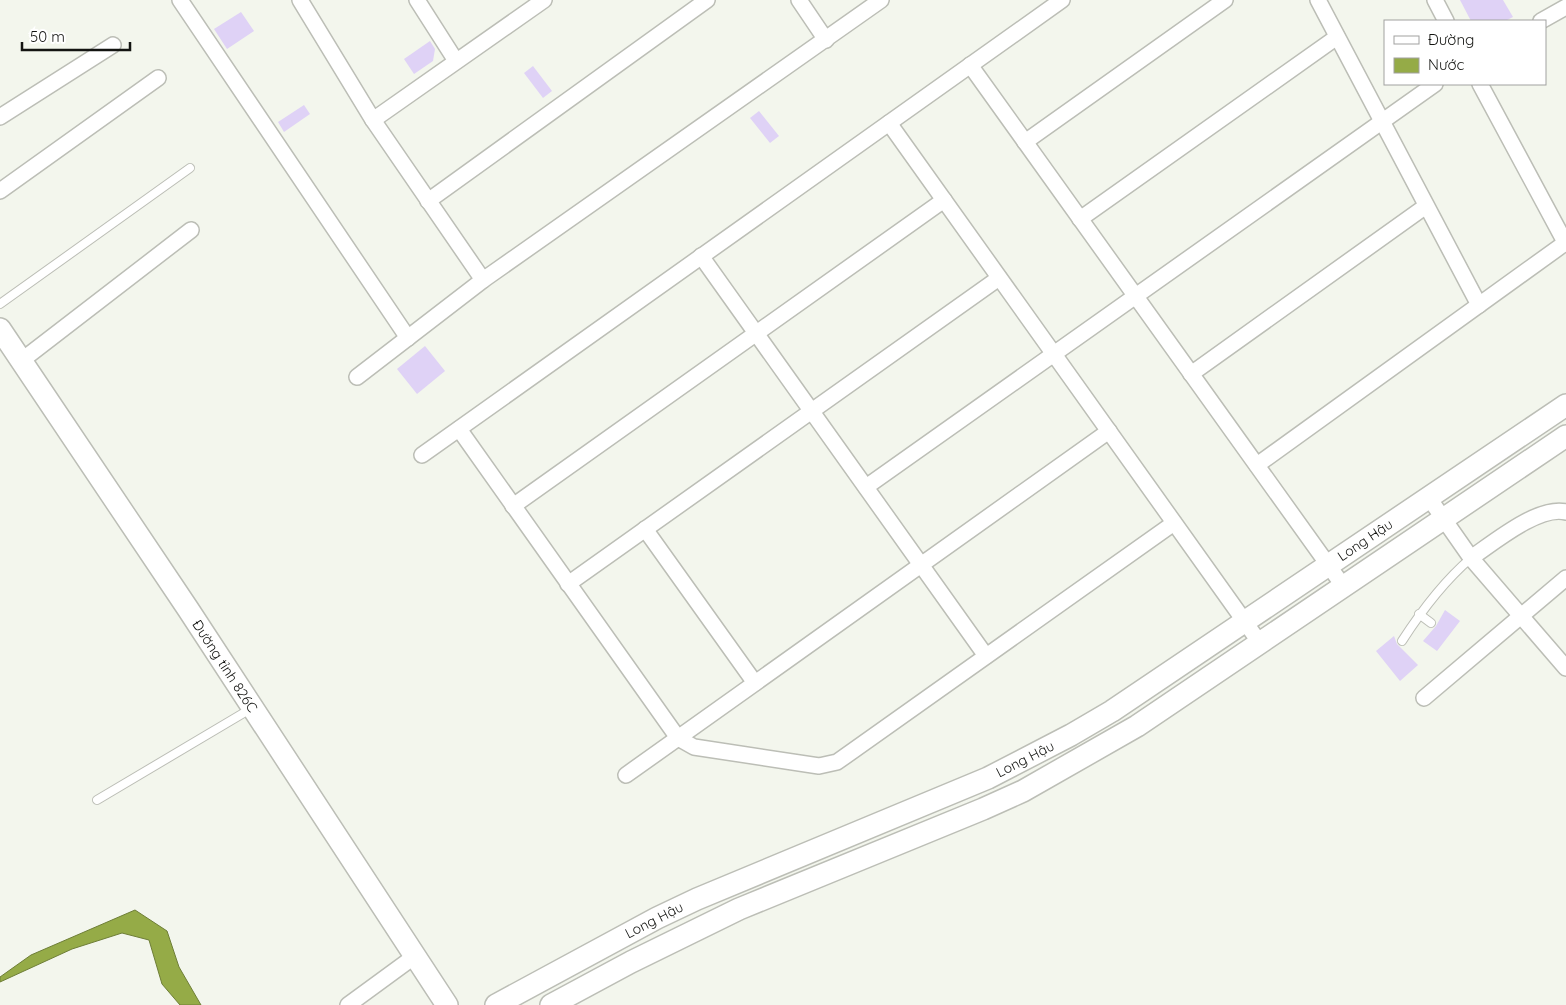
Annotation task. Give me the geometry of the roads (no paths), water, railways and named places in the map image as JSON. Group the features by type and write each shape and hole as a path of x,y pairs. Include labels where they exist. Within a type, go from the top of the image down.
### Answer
{"main road":[{"name":"Đường tỉnh 826C","path":"0,329 253,708 447,1005"},
{"name":"Long Hậu","path":"496,1005 649,922 697,899 988,778 1030,757 1112,711 1566,405"},
{"name":"Long Hậu","path":"551,1005 639,958 740,908 983,809 1023,790 1138,726 1566,436"}],"street":[{"path":"180,0 408,338"},
{"path":"300,0 373,120 483,280"},
{"path":"417,0 456,61"},
{"path":"373,120 544,0"},
{"path":"428,200 708,0"},
{"path":"800,0 826,40"},
{"path":"357,377 483,280 881,0"},
{"path":"422,455 1062,0"},
{"path":"1025,142 1225,0"},
{"path":"1318,0 1479,305"},
{"path":"1435,0 1445,20"},
{"path":"1543,20 1566,7"},
{"path":"1080,219 1337,37"},
{"path":"0,118 112,44"},
{"path":"970,65 1344,587"},
{"path":"0,191 158,78"},
{"path":"866,487 1434,85"},
{"path":"1257,465 1566,244 1481,85"},
{"path":"889,123 1260,643"},
{"path":"513,506 944,200"},
{"path":"1191,374 1426,206"},
{"path":"21,361 191,230"},
{"path":"702,256 986,656"},
{"path":"568,584 999,278"},
{"path":"459,429 678,738 694,747 819,766 829,766 1174,523"},
{"path":"626,775 1109,431"},
{"path":"1429,498 1471,558 1566,668"},
{"path":"1471,558 1504,535 1544,514 1566,512"},
{"path":"645,529 754,684"},
{"path":"1424,698 1566,578"},
{"path":"348,1005 415,956"}],"lane":[{"path":"0,304 190,168"},
{"path":"1402,641 1419,614 1453,574 1471,558"},
{"path":"1419,614 1431,623"},
{"path":"97,800 253,708"}],"water":[{"path":"135,910 167,931 179,967 201,1005 180,1005 162,984 149,940 122,933 72,949 0,982 0,977 31,955"}]}
